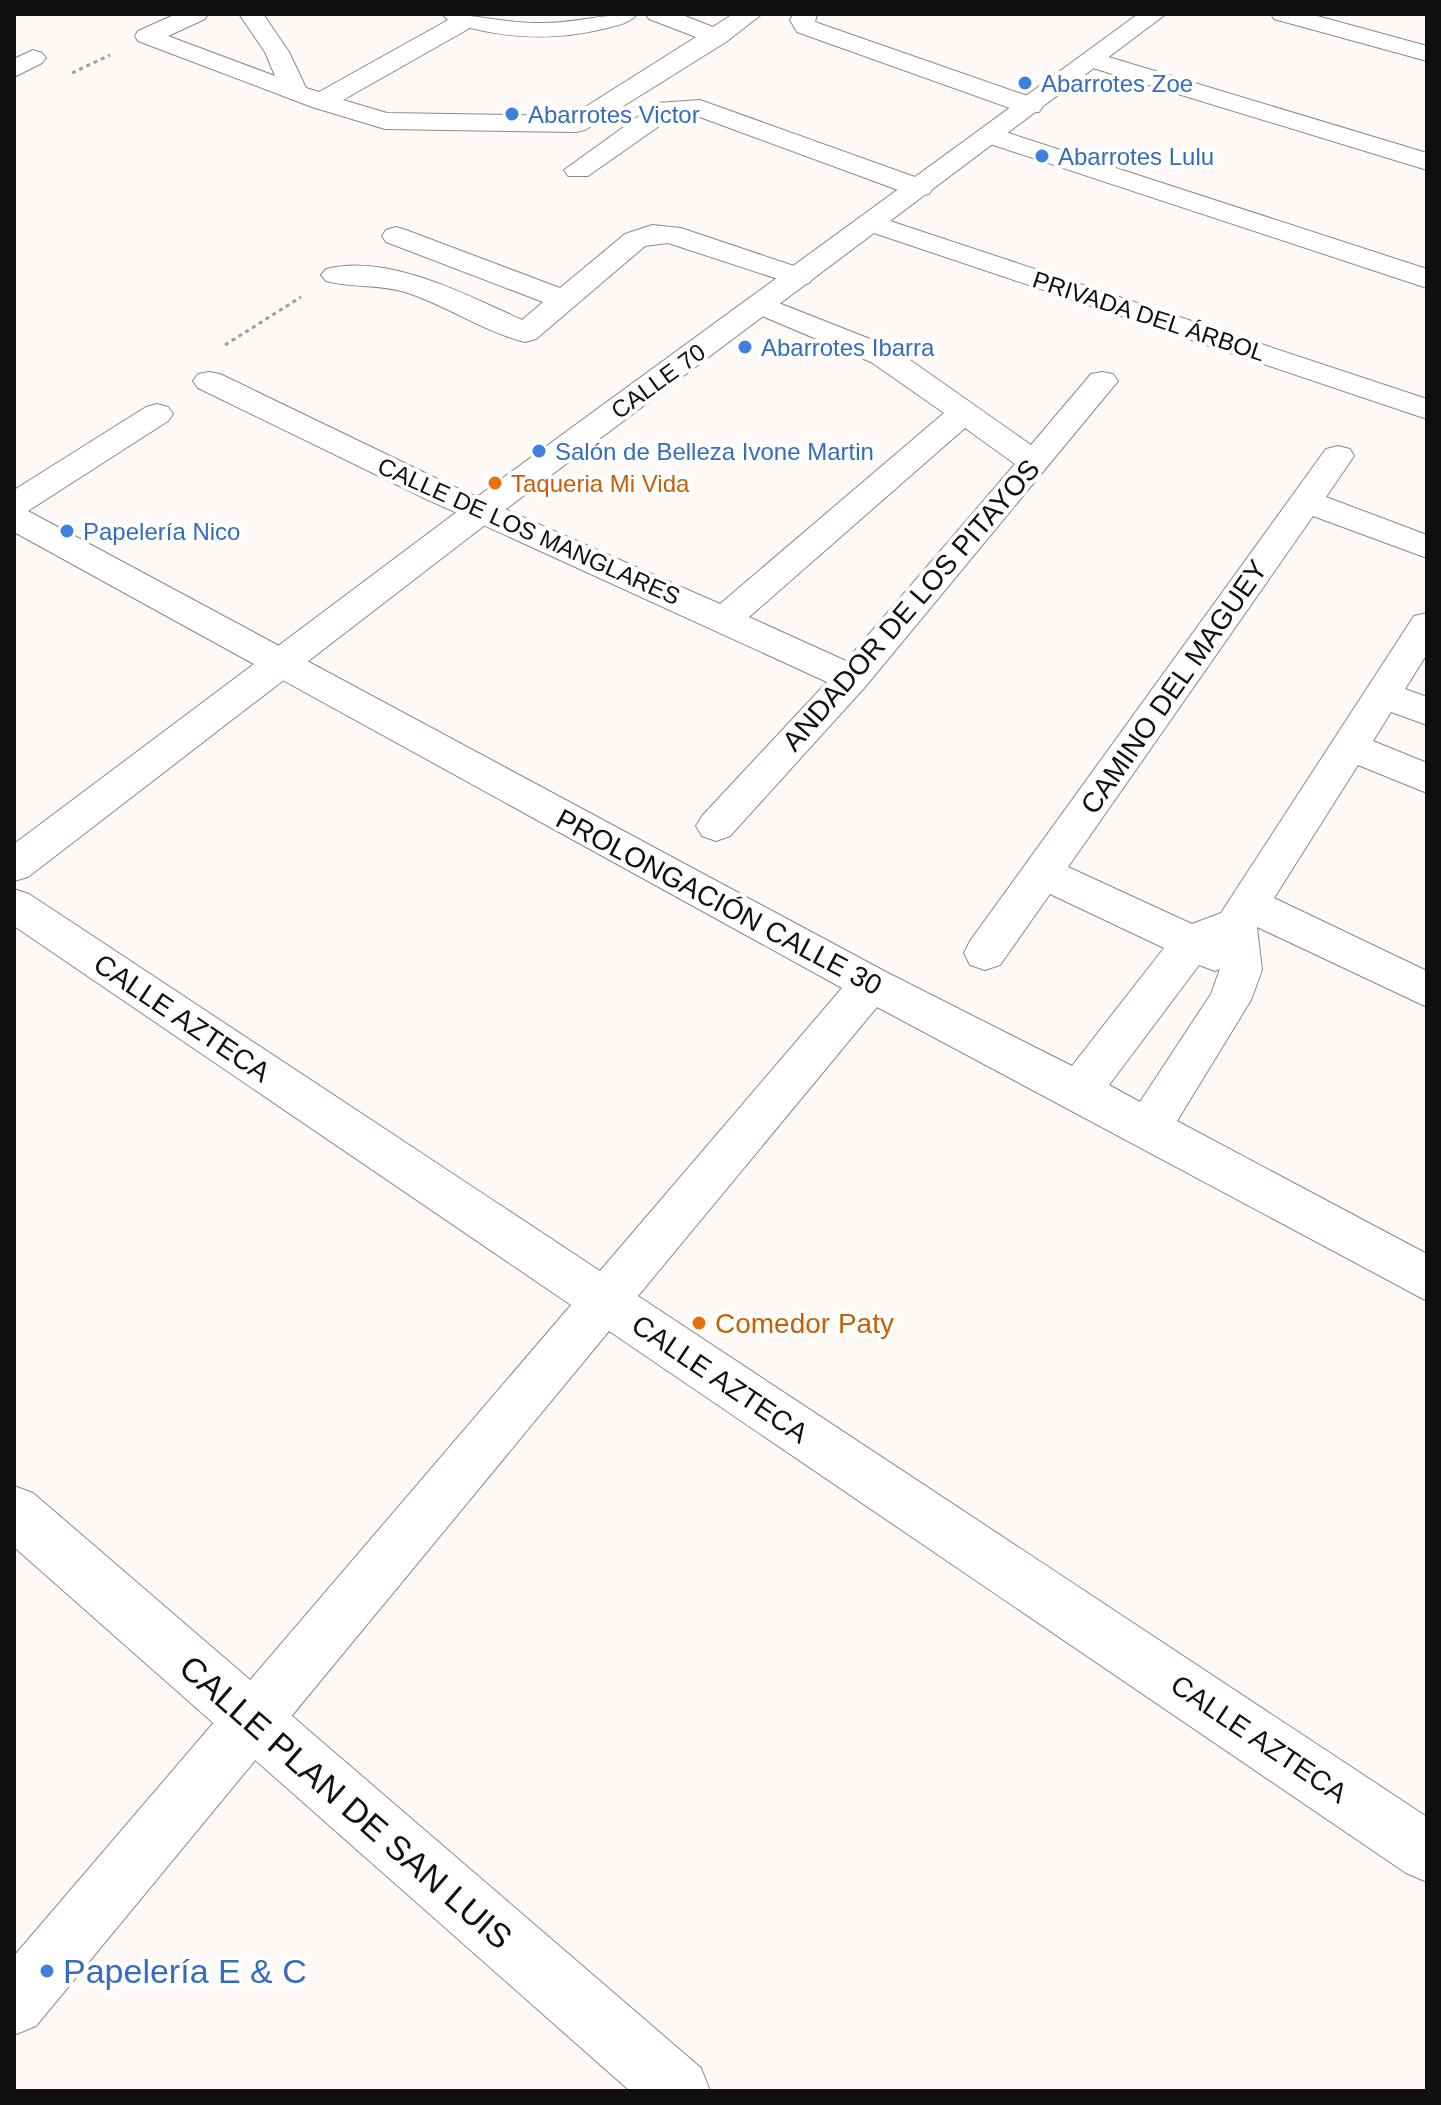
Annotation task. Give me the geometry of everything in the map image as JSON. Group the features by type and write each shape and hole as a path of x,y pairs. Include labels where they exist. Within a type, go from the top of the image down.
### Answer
{"street":[{"path":"147,36 196,14"},
{"path":"251,14 309,98"},
{"path":"309,98 461,17 509,29 557,30 625,14"},
{"path":"658,14 717,37"},
{"path":"147,36 309,98 385,121 576,124 750,14"},
{"path":"805,14 802,20 806,27 1030,106"},
{"name":"CALLE 70","path":"14,866 482,510 1154,14"},
{"path":"1283,14 1427,54"},
{"path":"14,50 33,58 14,69"},
{"path":"1092,60 1427,162"},
{"path":"578,170 666,109 680,106 700,108 919,188"},
{"path":"990,135 1427,279"},
{"name":"PRIVADA DEL ÁRBOL","path":"872,223 1427,409"},
{"path":"336,275 367,273 416,283 525,333 635,240 652,234 671,234 799,277"},
{"path":"396,236 564,300"},
{"path":"416,283 445,254"},
{"path":"761,305 882,355 1034,462"},
{"name":"CALLE DE LOS MANGLARES","path":"209,381 482,510 852,678"},
{"name":"ANDADOR DE LOS PITAYOS","path":"716,826 852,678 1102,381"},
{"path":"724,620 964,412"},
{"path":"14,505 157,414"},
{"name":"CAMINO DEL MAGUEY","path":"985,953 1338,456"},
{"path":"1304,501 1427,547"},
{"name":"PROLONGACIÓN CALLE 30","path":"14,518 871,984 1079,1091 1427,1279"},
{"path":"1079,1091 1193,941 1242,914 1427,625"},
{"path":"1383,694 1427,712"},
{"path":"1351,747 1427,779"},
{"path":"1044,873 1193,941 1241,970"},
{"name":"CALLE AZTECA","path":"14,905 1427,1852"},
{"path":"1148,1128 1230,1000 1241,970 1242,914"},
{"path":"1242,914 1427,990"},
{"path":"14,2004 871,984"},
{"name":"CALLE PLAN DE SAN LUIS","path":"14,1512 252,1721 647,2080"}],"path":[{"path":"67,76 147,36"}],"place":[{"name":"Abarrotes Zoe","path":"1025,83"},
{"name":"Abarrotes Victor","path":"512,114"},
{"name":"Abarrotes Lulu","path":"1042,156"},
{"name":"Abarrotes Ibarra","path":"745,347"},
{"name":"Salón de Belleza Ivone Martin","path":"539,451"},
{"name":"Taqueria Mi Vida","path":"495,483"},
{"name":"Papelería Nico","path":"67,531"},
{"name":"Comedor Paty","path":"699,1323"},
{"name":"Papelería E & C","path":"47,1971"}]}
